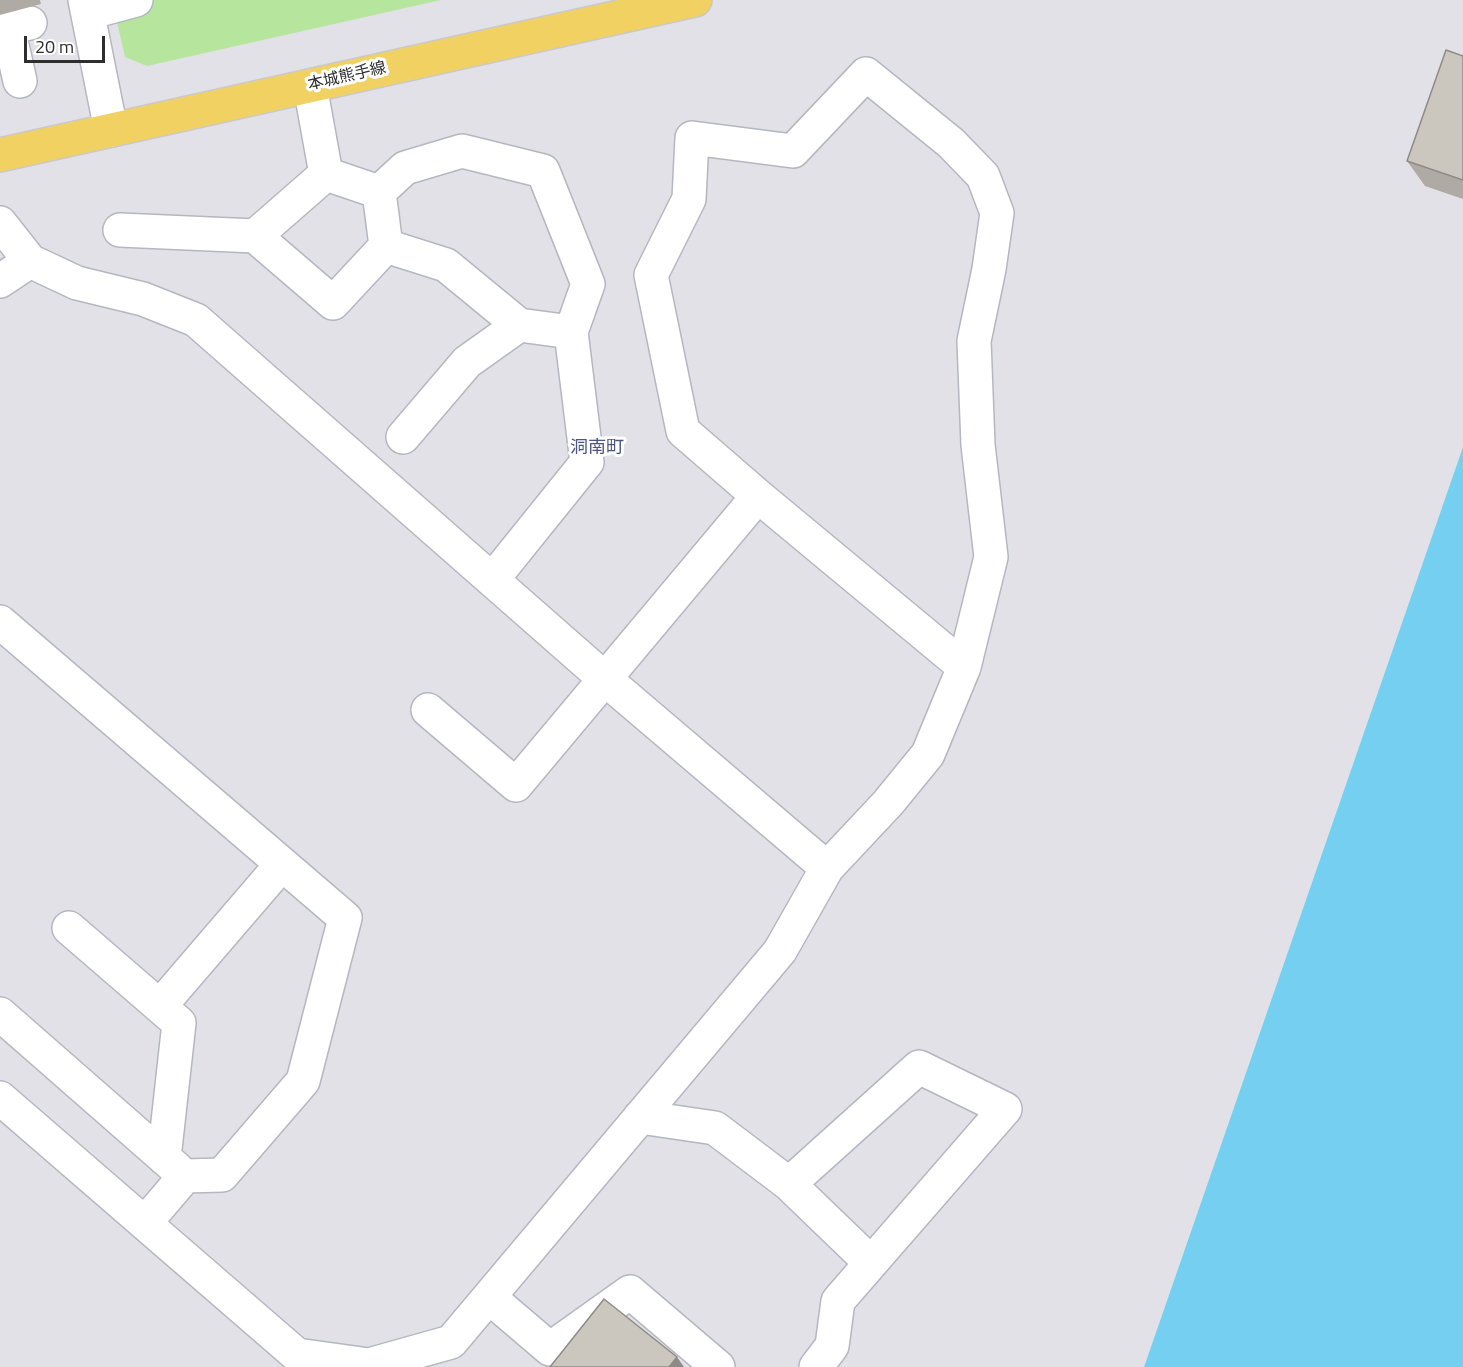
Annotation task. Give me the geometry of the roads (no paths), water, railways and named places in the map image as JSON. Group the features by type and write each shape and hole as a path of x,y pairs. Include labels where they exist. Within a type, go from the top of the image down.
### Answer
{"main road":[{"name":"本城熊手線","path":"0,155 110,119 596,0"},
{"name":"本城熊手線","path":"0,133 110,119 310,86 694,0"}],"street":[{"path":"110,119 86,7 136,0"},
{"path":"20,79 8,28 30,23"},
{"path":"0,1098 297,1355 369,1365 451,1342 780,951 827,868 888,803 928,754 964,667 991,557 978,445 974,341 989,268 997,213 983,176 951,143 866,74 793,151 692,138 690,199 651,275 682,431 964,667"},
{"path":"310,86 326,174"},
{"path":"379,192 405,168 462,151 543,171 588,284 571,332 587,462 492,580"},
{"path":"326,174 379,192"},
{"path":"255,236 326,174"},
{"path":"379,192 386,246"},
{"path":"0,223 30,261 77,283 143,299 196,320 605,679 827,868"},
{"path":"120,230 255,236 333,303 386,246"},
{"path":"386,246 446,265 519,325 571,332"},
{"path":"0,281 30,261"},
{"path":"403,437 467,362 519,325"},
{"path":"428,710 516,785 758,496"},
{"path":"0,622 345,918 303,1081 222,1175 175,1167 0,1014"},
{"path":"160,1006 282,864"},
{"path":"69,928 179,1023 175,1167 145,1223"},
{"path":"789,1184 919,1067 1005,1109 838,1301 832,1346 816,1367"},
{"path":"640,1117 715,1128 789,1184 871,1263"},
{"path":"489,1297 550,1349 630,1292 718,1367"}],"water":[{"path":"1463,447 1463,1367 1144,1367"}],"district":[{"name":"洞南町","path":"597,449"}]}
